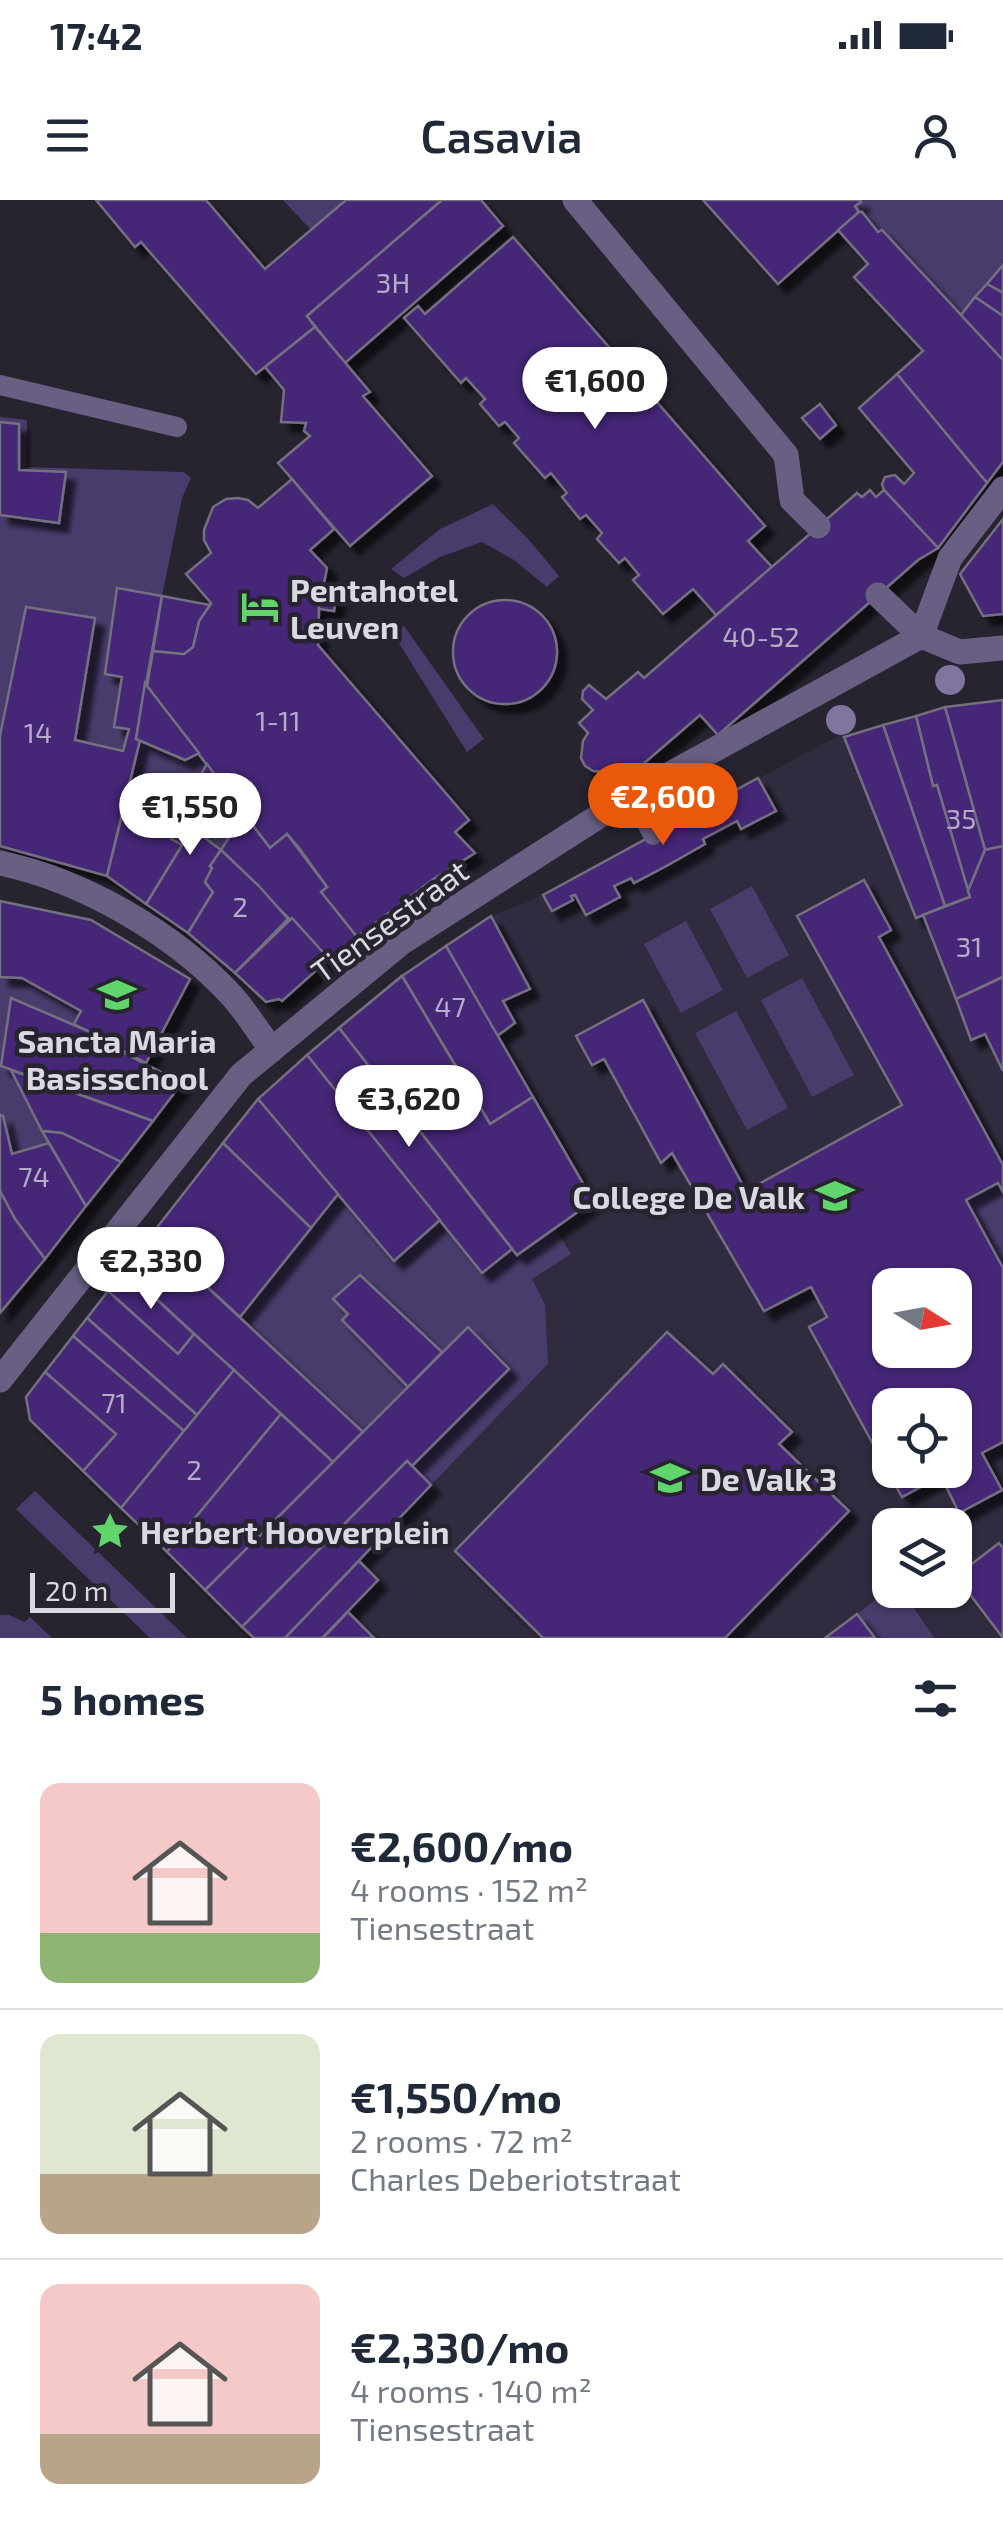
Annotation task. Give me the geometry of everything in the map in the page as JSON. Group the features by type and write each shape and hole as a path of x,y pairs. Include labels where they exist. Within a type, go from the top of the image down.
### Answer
{"street":[{"path":"575,200 786,455 792,500 818,526"},
{"path":"921,636 950,558 1003,490"},
{"path":"878,595 921,636 960,652 1003,648"},
{"name":"Tiensestraat","path":"0,1380 240,1075 401,944 632,796 921,636"},
{"path":"0,863 64,883 114,905 156,931 230,994 277,1046"}],"lane":[{"path":"2,382 177,427"},
{"path":"632,796 653,835"}],"shaded area":[{"path":"283,200 346,200 311,230"},
{"path":"860,200 1003,200 1003,265 961,315 882,230 878,232 859,212 855,206"},
{"path":"0,417 27,420 26,467 184,472 191,478 182,498 162,596 117,589 105,673 122,677 115,727 129,729 123,751 75,740 95,618 26,607 0,736"},
{"path":"493,504 559,576 547,587 514,560 482,542 440,557 404,578 391,569 440,529"},
{"path":"505,600 525,604 542,615 553,632 557,652 553,672 542,689 525,700 505,704 485,700 468,689 457,672 453,652 457,632 468,615 485,604"},
{"path":"404,626 484,739 467,752 392,632"},
{"path":"1003,700 1003,1638 254,1638 30,1420 26,1397 258,1099 402,976 491,916 543,895 843,733 845,737 945,707"},
{"path":"140,740 185,759 199,753 207,764 187,800 171,790 164,802 128,791"},
{"path":"227,791 244,814 221,850 193,829"},
{"path":"752,886 789,955 747,978 710,909"},
{"path":"686,921 723,990 681,1013 644,944"},
{"path":"0,977 22,978 81,1011 74,1024 12,999 11,1070 49,1143 12,1154 0,1115"},
{"path":"802,978 854,1075 812,1097 761,1000"},
{"path":"736,1011 788,1108 747,1130 695,1033"},
{"path":"998,1183 1003,1192 1003,1268 966,1200"},
{"path":"338,1194 394,1261 440,1220 482,1273 512,1249 517,1255 555,1228 571,1254 532,1279 545,1305 548,1364 431,1485 412,1466 468,1328 442,1352 361,1275 333,1298 348,1314 342,1320 408,1387 363,1432 240,1317"},
{"path":"35,1491 187,1638 150,1638 16,1509"},
{"path":"872,1603 872,1608 914,1608 934,1638 875,1638 857,1614"},
{"path":"0,1615 25,1622 30,1617 52,1638 0,1638"}],"building":[{"path":"96,200 206,200 265,269 346,200 442,200 307,316 315,327 256,374 141,242 135,247"},
{"path":"442,200 481,200 503,226 345,363 307,316"},
{"path":"703,200 861,202 855,206 859,212 778,284"},
{"path":"859,212 878,232 882,230 1003,360 1003,462 987,483 897,374 923,351 854,277 868,264 838,230"},
{"path":"513,237 765,526 748,541 772,567 716,615 693,589 663,614 633,580 639,575 625,558 619,563 597,539 602,533 586,515 580,519 562,497 567,493 551,473 545,478 514,443 519,438 505,422 499,426 480,404 485,399 466,378 461,383 404,318 418,306 425,314"},
{"path":"1003,265 1003,293 987,284"},
{"path":"987,284 1003,293 1003,316 975,297"},
{"path":"975,297 1003,316 1003,360 961,315"},
{"path":"315,327 370,392 363,396 432,476 350,546 278,463 310,436 304,431 306,423 281,422 284,390 265,367"},
{"path":"897,374 987,483 938,548 884,490 885,477 895,475 904,484 914,473 859,408"},
{"path":"820,404 836,425 820,439 802,418"},
{"path":"0,422 19,424 19,470 66,472 59,523 0,515"},
{"path":"292,479 334,529 310,550 327,568 319,609 318,645 469,820 455,832 475,853 357,937 321,892 327,887 300,849 287,834 270,848 147,686 153,651 184,654 193,647 199,621 211,603 186,574 211,553 204,530 213,507 226,499 238,498 258,508"},
{"path":"870,490 876,497 884,490 938,548 918,560 718,735 700,715 627,778 617,767 610,772 585,766 581,758 588,733 579,723 593,710 582,699 589,685 606,699 638,672 644,678 857,493 862,497"},
{"path":"1003,519 1003,614 983,616 960,574"},
{"path":"117,588 162,596 136,739 140,740 107,876 0,846 0,736 26,607 95,618 75,740 123,751 129,729 114,727 122,677 105,674"},
{"path":"321,591 337,593 334,611 319,609"},
{"path":"162,596 210,605 199,621 193,647 184,654 153,651"},
{"path":"505,600 525,604 542,615 553,632 557,652 553,672 542,689 525,700 505,704 485,700 468,689 457,672 453,652 457,632 468,615 485,604"},
{"path":"145,683 199,753 185,760 136,739"},
{"path":"1003,700 1003,846 985,850 945,707"},
{"path":"945,707 985,850 968,891 937,785 933,786 916,716"},
{"path":"916,716 933,786 937,785 970,897 945,906 883,725"},
{"path":"883,725 945,906 916,918 844,737"},
{"path":"207,764 227,791 193,829 221,850 205,882 213,892 188,933 146,904 182,845 171,839 178,826 173,824"},
{"path":"758,778 776,811 741,829 737,821 703,839 705,844 670,864 634,883 631,878 614,886 620,897 586,915 575,895 552,911 543,895"},
{"path":"171,790 187,800 173,824 178,826 171,839 182,845 146,904 107,876 128,791 164,802"},
{"path":"244,814 270,848 287,834 327,887 321,892 357,937 329,959 221,850"},
{"path":"1003,846 1003,977 956,999 923,915 970,897 968,891 985,850"},
{"path":"221,850 288,919 235,973 188,933 213,892 205,882"},
{"name":"College De Valk","path":"864,880 891,930 879,937 1003,1165 1003,1192 998,1183 966,1200 1003,1268 1003,1442 982,1453 1002,1490 968,1508 957,1508 947,1488 972,1488 972,1388 872,1388 872,1442 809,1327 827,1317 811,1287 764,1311 672,1153 661,1163 604,1059 592,1065 576,1036 643,1000 746,1191 902,1105 797,916"},
{"name":"Sancta Maria Basisschool","path":"0,901 91,920 190,979 146,1063 74,1024 81,1011 22,978 0,977"},
{"path":"491,916 530,989 503,1001 515,1023 497,1036 446,946"},
{"path":"292,918 329,959 282,1001 266,1002 235,973"},
{"path":"446,946 533,1097 490,1124 402,976"},
{"path":"402,976 490,1124 533,1097 593,1201 517,1255 339,1028"},
{"path":"402,976 490,1124 533,1097 593,1201 517,1255 339,1028"},
{"path":"1003,977 1003,1071 985,1034 971,1040 956,999"},
{"path":"11,998 102,1037 101,1041 182,1083 153,1121 1,1066"},
{"path":"339,1028 512,1249 482,1273 307,1055"},
{"path":"307,1055 440,1220 394,1261 258,1099"},
{"path":"11,1070 153,1121 121,1162 62,1133 42,1131"},
{"path":"258,1099 338,1194 311,1228 223,1143"},
{"path":"0,1115 12,1154 49,1143 86,1206 45,1259 0,1191"},
{"path":"42,1131 62,1133 121,1162 86,1206"},
{"path":"223,1143 311,1228 240,1317 151,1235"},
{"path":"0,1191 45,1259 0,1313"},
{"path":"151,1235 363,1432 333,1462 125,1270"},
{"path":"125,1270 194,1334 178,1354 108,1291"},
{"path":"360,1275 442,1352 408,1387 342,1320 348,1314 333,1299"},
{"path":"108,1291 178,1354 194,1334 234,1370 197,1415 87,1318"},
{"path":"87,1318 197,1415 184,1431 73,1336"},
{"path":"468,1327 509,1369 412,1466 407,1461 242,1627 205,1590"},
{"name":"De Valk 3","path":"667,1332 713,1374 723,1364 792,1432 779,1444 849,1511 725,1638 543,1638 455,1551"},
{"path":"73,1336 184,1431 121,1508 83,1471 116,1434 45,1372"},
{"path":"234,1370 281,1414 167,1552 121,1508"},
{"path":"45,1372 116,1434 83,1471 30,1420 26,1397"},
{"path":"281,1414 333,1462 205,1590 167,1552"},
{"path":"407,1461 431,1485 285,1638 254,1638 242,1627"},
{"name":"College De Valk","path":"897,1488 919,1488 902,1497"},
{"path":"999,1543 1003,1548 1003,1638 972,1597 972,1564"},
{"path":"359,1561 378,1580 322,1638 285,1638"},
{"path":"348,1612 374,1638 323,1638"},
{"path":"857,1614 875,1638 825,1638"}],"place":[{"name":"Pentahotel Leuven","path":"260,607"},
{"name":"Sancta Maria Basisschool","path":"117,995"},
{"name":"College De Valk","path":"835,1196"},
{"name":"De Valk 3","path":"670,1478"},
{"name":"Herbert Hooverplein","path":"110,1531"}]}
